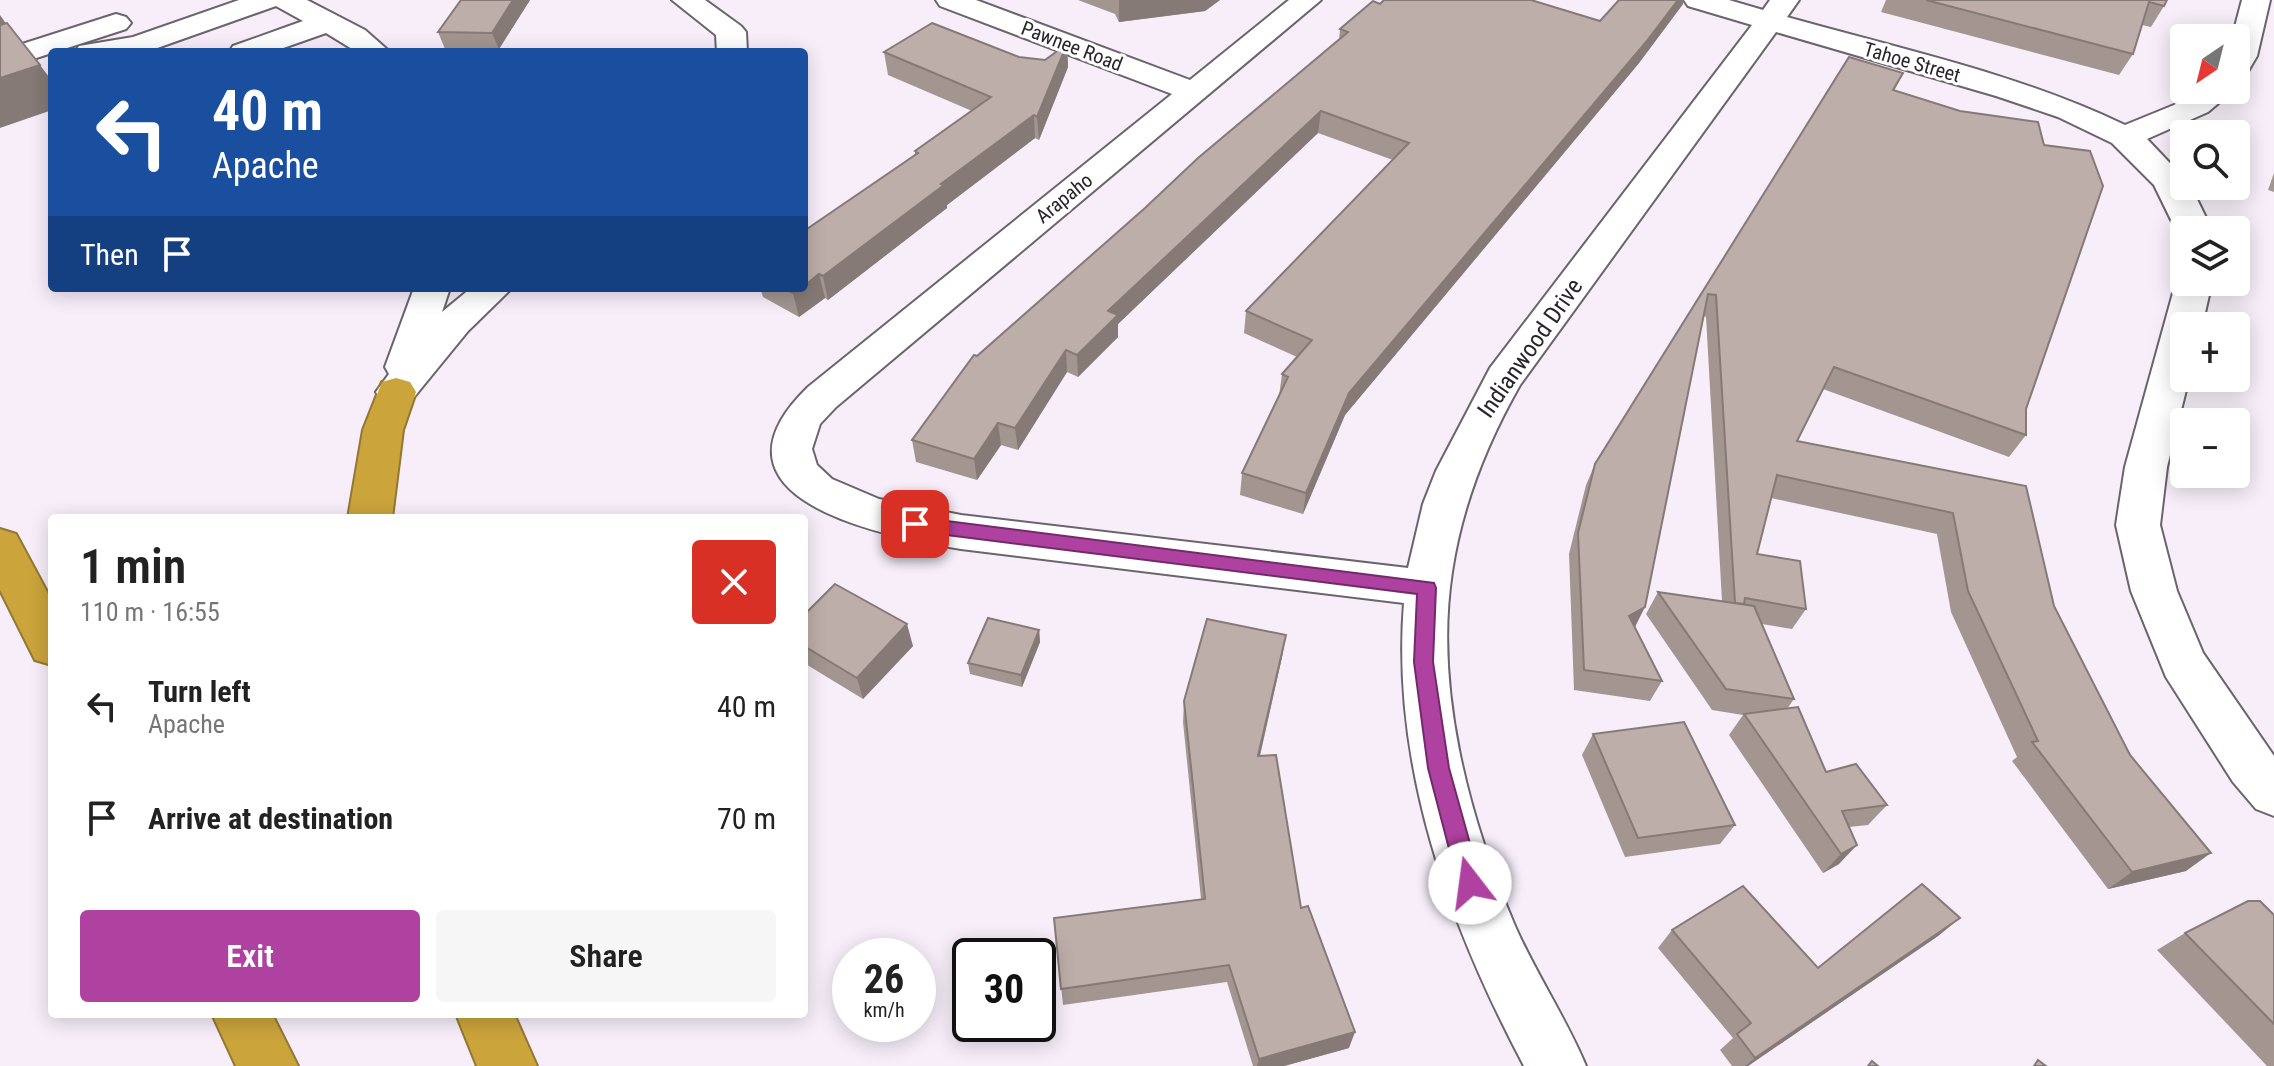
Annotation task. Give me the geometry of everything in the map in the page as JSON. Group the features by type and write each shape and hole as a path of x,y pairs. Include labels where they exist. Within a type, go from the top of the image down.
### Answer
{"highway":[{"path":"371,514 383,430 396,392"},
{"path":"0,546 48,638"},
{"path":"243,1018 268,1066"},
{"path":"487,1018 507,1066"}],"street":[{"path":"142,48 267,0"},
{"path":"285,0 355,36 370,48"},
{"path":"686,0 731,32 732,48"},
{"name":"Pawnee Road","path":"950,0 1195,92"},
{"name":"Arapaho","path":"1307,0 822,397 801,421 793,443 795,464 809,486 854,509 892,520 961,532 1427,588"},
{"name":"Tahoe Street","path":"1698,0 1778,10 2069,110 2123,136 2149,155 2164,173 2189,216"},
{"path":"2250,24 2256,0"},
{"path":"27,52 173,4"},
{"name":"Indianwood Drive","path":"1556,1066 1523,1010 1470,883 1442,783 1423,662 1427,588 1444,507 1472,434 1504,378 1778,10"},
{"path":"255,48 328,22"},
{"path":"2123,136 2170,120 2200,104"},
{"path":"396,392 431,292"},
{"path":"396,392 455,322 489,292"},
{"path":"2190,296 2146,467 2138,525 2154,591 2183,663 2251,766 2274,793"}],"building":[{"path":"461,0 513,0 492,33 438,32"},
{"path":"1384,0 1531,0 1600,21 1619,0 1678,0 1646,42 1349,393 1306,493 1242,473 1288,377 1282,374 1312,340 1246,311 1409,143 1321,111 1108,311 1118,315 1077,355 1066,350 1015,428 998,423 974,459 912,440 974,355 977,356 1198,158 1348,32 1340,29 1373,1 1380,4"},
{"path":"1926,0 2167,0 2164,6 2149,2 2133,54"},
{"path":"7,23 40,65 0,78 0,25"},
{"path":"932,23 1019,57 1045,60 1067,44 1037,117 1034,115 823,276 819,274 808,283 808,228 918,153 915,151 991,97 884,52"},
{"path":"1849,57 1903,73 1893,90 1960,111 2038,122 2044,145 2090,151 2103,186 2026,409 2026,435 1834,367 1797,441 2026,486 2054,606 2130,755 2211,853 2132,872 2032,742 2038,741 1968,591 1953,513 1777,475 1757,554 1800,561 1806,609 1745,598 1744,604 1735,603 1716,295 1708,294 1645,607 1629,616 1662,681 1584,670 1578,533 1595,464"},
{"path":"835,584 907,624 857,678 808,648 808,611"},
{"path":"1658,592 1754,606 1794,699 1726,689"},
{"path":"988,618 1039,630 1021,675 968,663"},
{"path":"1207,619 1286,635 1258,756 1276,755 1301,908 1308,906 1355,1032 1259,1059 1229,965 1061,989 1054,918 1205,899 1184,701"},
{"path":"1798,707 1826,772 1856,764 1887,805 1842,811 1857,845 1841,854 1744,714"},
{"path":"1684,722 1735,825 1638,838 1593,734"},
{"path":"1922,884 1960,918 1755,1058 1737,1034 1751,1023 1672,930 1743,886 1818,968"},
{"path":"2248,901 2260,901 2274,915 2274,1024 2185,933"}],"route":[{"path":"915,524 1427,588 1423,662 1438,768 1470,883"}]}
